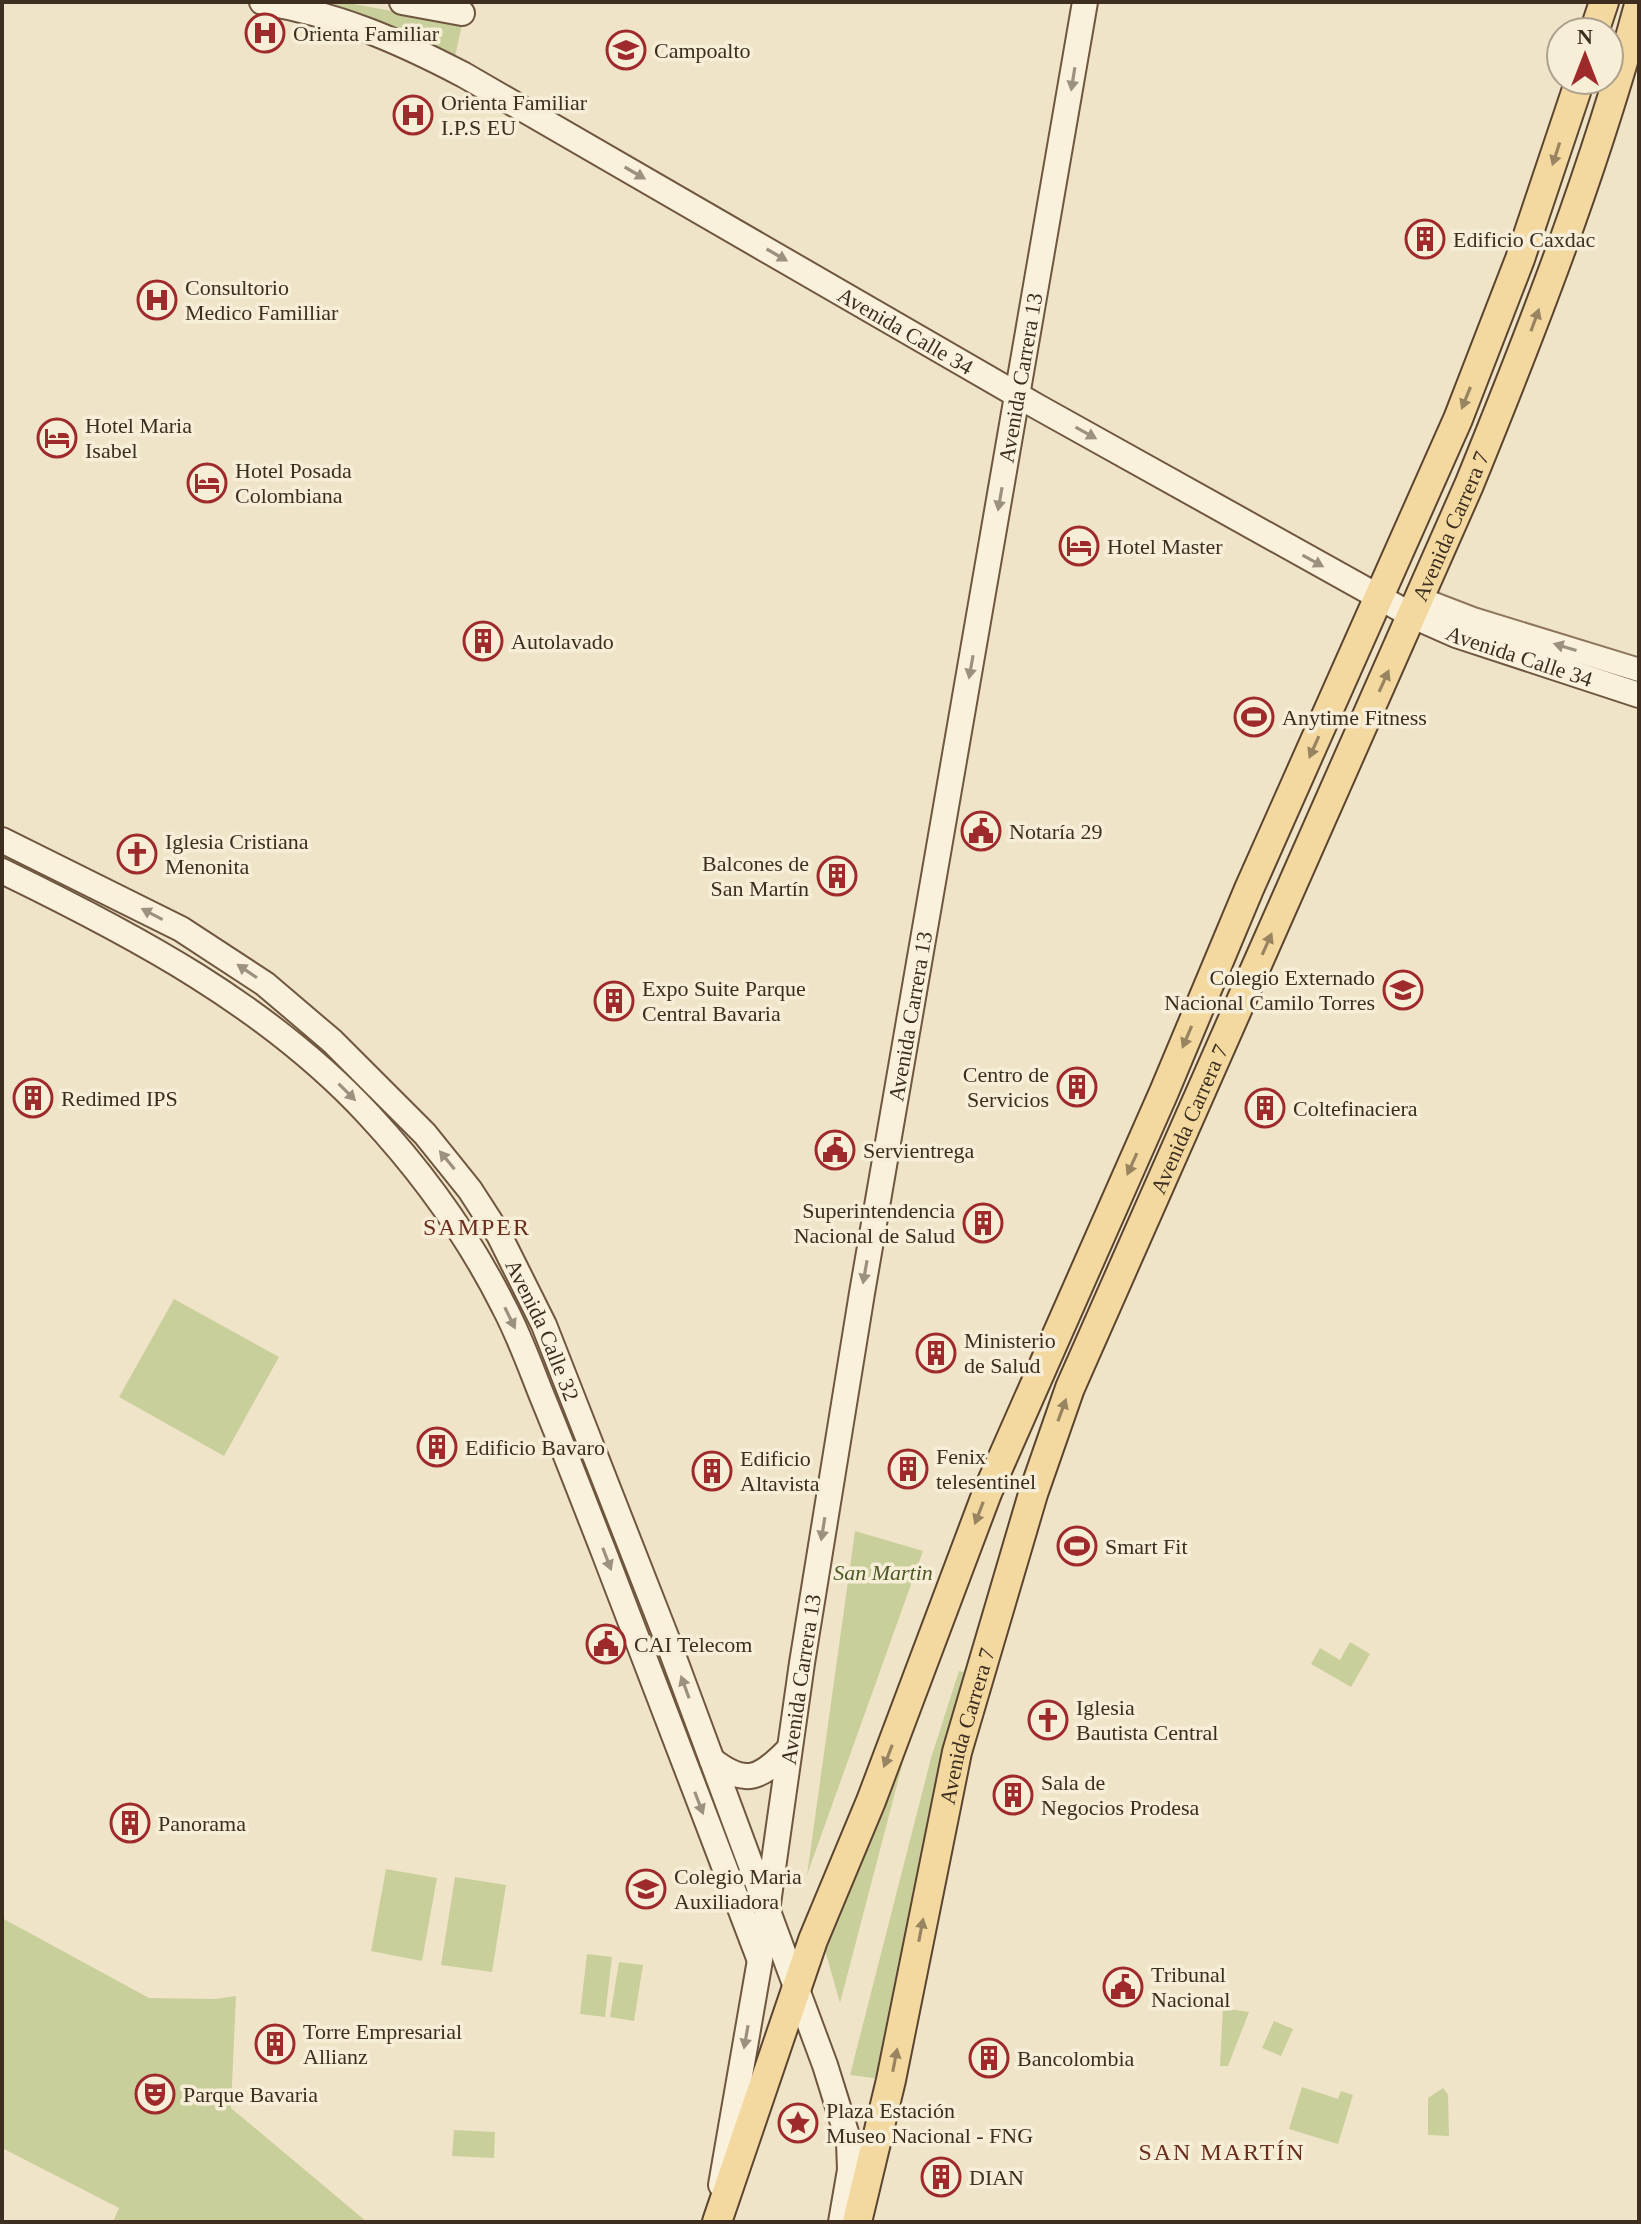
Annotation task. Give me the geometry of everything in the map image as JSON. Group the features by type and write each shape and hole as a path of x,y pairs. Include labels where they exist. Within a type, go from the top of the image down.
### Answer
{"main road":[{"name":"Avenida Calle 34","path":"262,2 343,20 387,36 464,75 1378,599 1417,608 1443,631 1531,648 1639,695"},
{"path":"402,2 462,13"},
{"name":"Avenida Carrera 13","path":"716,2222 760,1960 789,1749 859,1307 1085,2"},
{"name":"Avenida Carrera 7","path":"857,2222 891,2080 957,1752 1049,1445 1077,1373 1417,608 1513,377 1583,189 1639,5"},
{"name":"Avenida Carrera 7","path":"716,2222 813,1940 871,1801 987,1493 1458,419 1534,220 1575,96"},
{"name":"Avenida Calle 32","path":"2,840 60,866 181,929 265,984 366,1073 425,1134 456,1172 499,1235 544,1325 798,1987"},
{"name":"Avenida Calle 32","path":"2,871 168,957 288,1041 369,1115 449,1215 473,1250 518,1335 760,1960"},
{"path":"712,1760 729,1774 746,1777 758,1775 773,1766 789,1749"},
{"path":"798,1987 849,2142 850,2170 841,2222"}],"street":[{"name":"Avenida Calle 34","path":"1531,648 1639,670"}],"green space":[{"path":"313,2 343,2 462,24 455,57 363,14"},
{"path":"174,1299 279,1357 224,1456 119,1397"},
{"name":"San Martin","path":"855,1531 923,1551 807,1875"},
{"path":"1350,1642 1370,1654 1351,1687 1311,1664 1320,1648 1340,1660"},
{"path":"959,1671 964,1672 880,2079 850,2075 931,1758"},
{"path":"915,1716 840,2003 824,1947"},
{"path":"386,1869 437,1878 422,1961 371,1951"},
{"path":"455,1877 506,1885 492,1972 441,1965"},
{"path":"2,1918 149,1998 215,1999 236,1996 231,2108 367,2222 113,2222 119,2208 2,2148"},
{"path":"587,1954 612,1957 605,2017 580,2014"},
{"path":"619,1962 643,1965 634,2021 610,2017"},
{"path":"1223,2008 1249,2012 1228,2066 1220,2066"},
{"path":"1274,2021 1293,2029 1281,2056 1262,2048"},
{"path":"1302,2087 1338,2099 1341,2091 1353,2095 1338,2144 1289,2129"},
{"path":"1443,2088 1448,2095 1449,2136 1428,2135 1428,2098"},
{"path":"454,2130 495,2132 494,2158 452,2156"}],"place":[{"name":"Orienta Familiar","path":"265,33"},
{"name":"Campoalto","path":"626,50"},
{"name":"Orienta Familiar I.P.S EU","path":"413,115"},
{"name":"Edificio Caxdac","path":"1425,239"},
{"name":"Consultorio Medico Familliar","path":"157,300"},
{"name":"Hotel Maria Isabel","path":"57,438"},
{"name":"Hotel Posada Colombiana","path":"207,483"},
{"name":"Hotel Master","path":"1079,546"},
{"name":"Autolavado","path":"483,641"},
{"name":"Anytime Fitness","path":"1254,717"},
{"name":"Notaría 29","path":"981,831"},
{"name":"Iglesia Cristiana Menonita","path":"137,854"},
{"name":"Balcones de San Martín","path":"837,876"},
{"name":"Colegio Externado Nacional Camilo Torres","path":"1403,990"},
{"name":"Expo Suite Parque Central Bavaria","path":"614,1001"},
{"name":"Centro de Servicios","path":"1077,1087"},
{"name":"Redimed IPS","path":"33,1098"},
{"name":"Coltefinaciera","path":"1265,1108"},
{"name":"Servientrega","path":"835,1150"},
{"name":"Superintendencia Nacional de Salud","path":"983,1223"},
{"name":"Ministerio de Salud","path":"936,1353"},
{"name":"Edificio Bavaro","path":"437,1447"},
{"name":"Fenix telesentinel","path":"908,1469"},
{"name":"Edificio Altavista","path":"712,1471"},
{"name":"Smart Fit","path":"1077,1546"},
{"name":"CAI Telecom","path":"606,1644"},
{"name":"Iglesia Bautista Central","path":"1048,1720"},
{"name":"Sala de Negocios Prodesa","path":"1013,1795"},
{"name":"Panorama","path":"130,1823"},
{"name":"Colegio Maria Auxiliadora","path":"646,1889"},
{"name":"Tribunal Nacional","path":"1123,1987"},
{"name":"Torre Empresarial Allianz","path":"275,2044"},
{"name":"Bancolombia","path":"989,2058"},
{"name":"Parque Bavaria","path":"155,2094"},
{"name":"Plaza Estación Museo Nacional - FNG","path":"798,2123"},
{"name":"DIAN","path":"941,2177"}],"district":[{"name":"SAMPER","path":"477,1227"},
{"name":"SAN MARTÍN","path":"1222,2152"}]}
